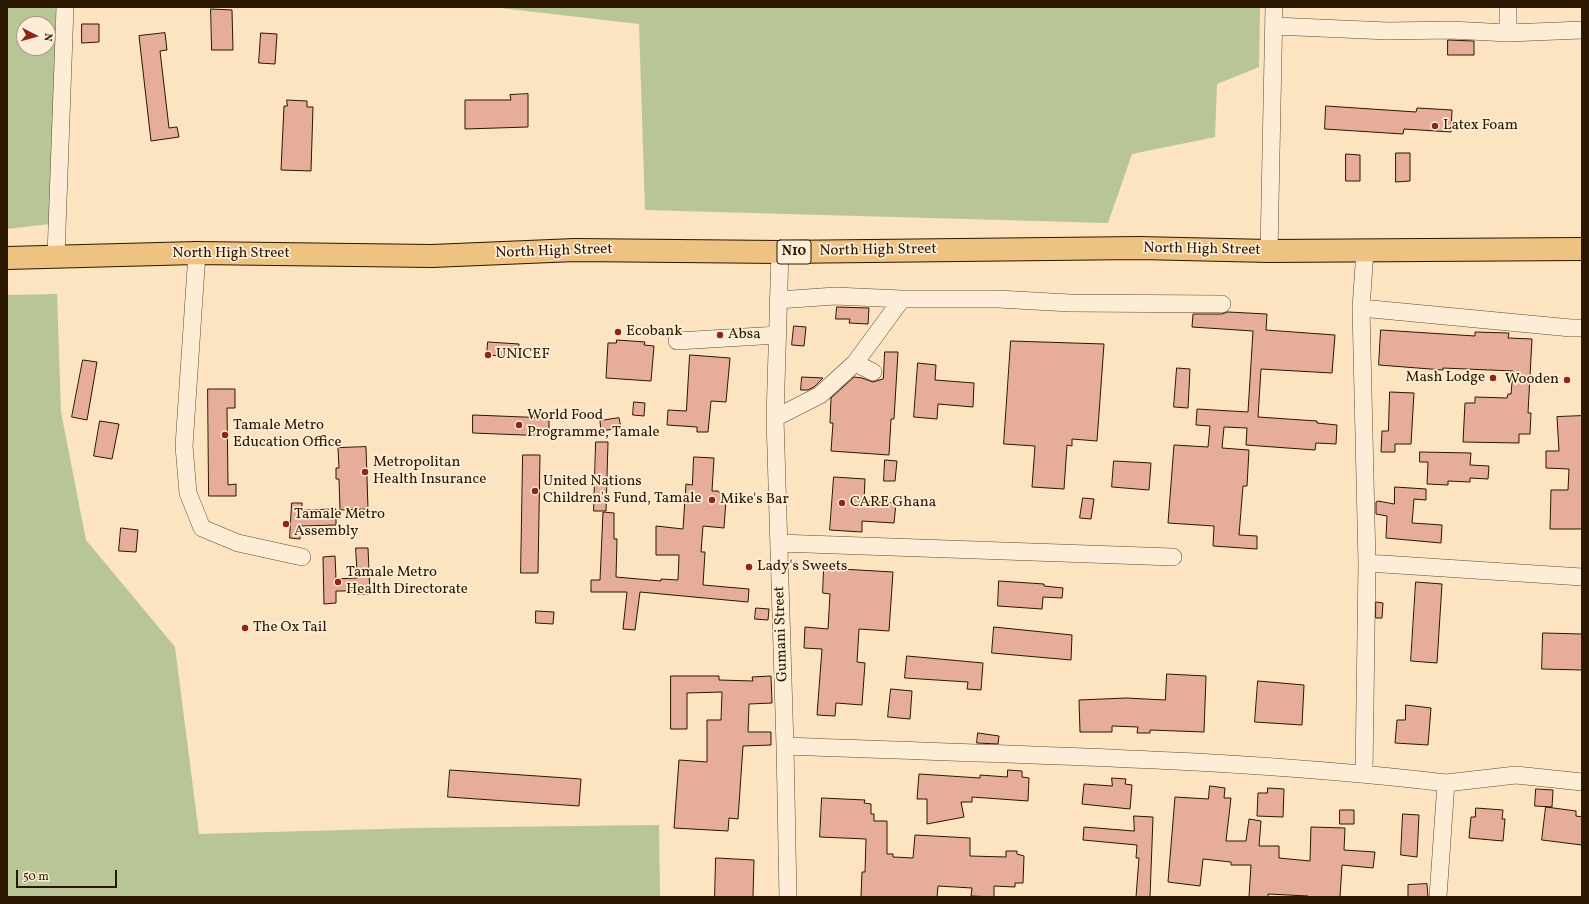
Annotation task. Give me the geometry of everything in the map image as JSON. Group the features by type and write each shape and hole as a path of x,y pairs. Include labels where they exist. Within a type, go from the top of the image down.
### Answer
{"highway":[{"name":"North High Street","path":"7,258 197,254 432,256 575,250 780,252 1131,248 1268,251 1582,249"}],"street":[{"path":"56,256 65,7"},
{"path":"1268,251 1274,7"},
{"path":"1508,7 1508,33"},
{"path":"1274,26 1388,31 1451,30 1508,33 1582,30"},
{"path":"1364,773 1367,563 1362,308 1365,251"},
{"name":"Gumani Street","path":"780,252 775,418 788,897"},
{"path":"197,254 184,446 188,493 202,528 238,543 302,557"},
{"path":"778,300 835,296 902,299 998,299 1070,303 1222,304"},
{"path":"775,418 820,394 855,363 902,299"},
{"path":"1362,308 1582,328"},
{"path":"677,341 778,335"},
{"path":"855,363 873,372"},
{"path":"779,543 1173,557"},
{"path":"1367,563 1582,577"},
{"path":"785,746 1151,760 1364,773 1446,783 1516,775 1582,782"},
{"path":"1438,897 1446,783"}],"green space":[{"path":"7,7 56,7 56,16 16,16 16,56 55,56 50,224 7,229"},
{"path":"492,7 1260,7 1259,67 1217,84 1215,137 1132,154 1108,223 645,210 639,24"},
{"path":"57,294 61,412 86,540 175,647 199,834 417,828 659,825 660,897 7,897 7,295"}],"building":[{"path":"211,9 232,10 233,50 212,50"},
{"path":"82,24 99,24 99,42 82,43"},
{"path":"165,33 167,50 160,51 169,128 177,127 179,137 151,141 139,36"},
{"path":"261,33 277,34 275,64 259,63"},
{"path":"1448,40 1474,41 1474,55 1448,55"},
{"path":"528,94 528,127 465,129 465,100 511,100 510,95"},
{"path":"287,100 307,101 307,107 313,107 311,171 281,170 284,106 287,106"},
{"path":"1326,106 1416,112 1417,108 1452,110 1451,132 1404,129 1403,134 1325,129"},
{"path":"1396,153 1410,153 1410,181 1396,182"},
{"path":"1346,154 1360,155 1360,181 1346,181"},
{"path":"837,307 869,308 868,324 849,323 850,319 836,319"},
{"path":"1228,312 1267,314 1266,330 1335,335 1332,373 1261,369 1258,417 1317,421 1317,423 1337,425 1336,444 1316,443 1315,450 1246,445 1247,428 1224,427 1222,448 1249,450 1247,486 1243,486 1239,535 1257,536 1257,549 1213,546 1214,526 1168,523 1174,445 1208,447 1210,426 1196,425 1197,409 1248,412 1253,331 1192,327 1193,314 1222,314"},
{"path":"794,326 806,327 804,346 792,345"},
{"path":"1381,330 1475,336 1475,332 1509,333 1508,338 1532,339 1528,413 1531,413 1530,434 1519,434 1519,443 1463,442 1465,403 1475,403 1475,397 1507,398 1508,394 1511,394 1513,371 1443,368 1443,370 1379,365"},
{"path":"617,340 645,342 644,345 654,346 651,381 606,378 608,343 616,343"},
{"path":"1011,341 1104,344 1097,441 1072,439 1072,446 1067,445 1064,489 1032,487 1035,446 1004,444"},
{"path":"488,342 519,344 518,356 487,355"},
{"path":"885,352 898,352 894,419 891,419 889,455 831,451 833,423 830,423 831,398 854,377 873,382 883,379"},
{"path":"690,355 730,358 726,402 711,401 708,432 697,432 697,427 667,425 668,410 686,411"},
{"path":"83,360 97,362 87,420 72,417"},
{"path":"918,363 936,365 935,380 974,383 973,407 938,404 937,419 914,417"},
{"path":"1177,368 1190,369 1188,408 1174,407"},
{"path":"802,377 823,378 814,387 808,390 801,390"},
{"path":"208,389 235,389 235,408 227,408 228,485 236,484 236,496 209,496"},
{"path":"1390,392 1414,393 1411,444 1395,444 1395,452 1381,452 1382,431 1388,431"},
{"path":"634,402 645,403 644,416 633,415"},
{"path":"473,415 549,418 549,436 473,433"},
{"path":"1582,416 1582,529 1550,529 1551,490 1568,490 1569,469 1546,468 1546,451 1559,451 1557,417"},
{"path":"619,418 621,428 601,431 600,421"},
{"path":"100,421 119,424 112,459 94,456"},
{"path":"596,442 608,442 606,511 594,511"},
{"path":"366,447 368,509 340,510 339,479 336,479 336,468 339,468 338,448"},
{"path":"1420,452 1471,453 1470,465 1489,466 1488,479 1470,478 1470,482 1448,481 1448,485 1427,484 1428,462 1420,462"},
{"path":"523,455 540,455 538,573 521,573"},
{"path":"694,457 714,458 712,491 718,491 726,500 724,528 703,526 701,552 705,552 703,585 749,589 748,602 640,592 635,630 623,629 627,592 591,592 591,580 600,580 603,512 614,513 614,539 617,539 616,577 661,581 661,579 678,580 679,555 656,555 656,526 683,529 686,484 692,485"},
{"path":"885,460 897,461 895,481 884,481"},
{"path":"1114,461 1151,463 1149,490 1112,487"},
{"path":"834,477 865,479 864,501 896,503 894,523 862,521 862,532 830,530"},
{"path":"1395,487 1426,489 1426,500 1414,499 1412,523 1442,525 1441,543 1386,538 1387,516 1376,514 1376,502 1378,501 1394,504"},
{"path":"1083,498 1094,499 1091,519 1080,518"},
{"path":"292,503 302,503 302,510 336,509 336,525 301,526 300,539 290,538"},
{"path":"121,528 138,530 136,552 119,551"},
{"path":"356,548 368,548 370,594 357,594 357,591 336,591 336,603 324,604 323,557 335,556 336,579 357,578"},
{"path":"824,568 893,572 889,631 859,629 857,662 865,663 862,705 836,703 835,716 817,715 822,649 804,648 805,627 828,629 830,594 823,593"},
{"path":"999,581 1044,584 1044,586 1063,588 1062,598 1043,597 1042,609 998,606"},
{"path":"1416,582 1442,584 1437,663 1411,661"},
{"path":"1376,602 1383,603 1382,618 1376,618"},
{"path":"756,608 769,609 768,620 755,619"},
{"path":"536,611 554,612 553,624 536,623"},
{"path":"994,627 1072,635 1071,660 992,653"},
{"path":"1543,633 1582,634 1582,670 1542,669"},
{"path":"907,656 983,663 981,690 967,689 968,682 905,678"},
{"path":"1167,674 1206,676 1204,732 1150,730 1150,733 1137,733 1138,727 1112,726 1112,732 1080,732 1079,700 1126,698 1165,700"},
{"path":"671,676 719,676 719,680 753,681 752,677 771,676 772,703 749,704 748,732 771,732 771,745 743,746 738,819 729,818 728,831 674,828 679,760 707,762 707,720 721,720 722,692 687,693 687,729 671,729"},
{"path":"1258,681 1304,685 1302,725 1255,722"},
{"path":"891,689 912,691 910,719 888,717"},
{"path":"1406,705 1431,708 1428,745 1395,743 1397,720 1405,720"},
{"path":"978,733 999,736 998,744 977,743"},
{"path":"450,770 581,779 579,806 448,797"},
{"path":"1008,770 1022,771 1022,777 1029,778 1028,801 972,797 972,802 961,802 964,817 927,824 927,799 917,799 919,774 980,778 980,775 1007,777"},
{"path":"1112,778 1126,779 1125,784 1132,785 1130,809 1082,804 1084,784 1112,786"},
{"path":"1210,786 1225,788 1224,798 1231,798 1226,841 1246,841 1249,819 1261,821 1259,846 1279,846 1279,858 1310,861 1311,827 1345,828 1344,850 1375,852 1373,868 1342,865 1340,897 1308,897 1268,894 1268,897 1249,897 1251,865 1231,865 1231,862 1203,859 1200,886 1168,882 1175,797 1208,799"},
{"path":"1268,788 1284,789 1283,817 1257,816 1258,793 1267,793"},
{"path":"1536,789 1553,790 1552,807 1535,806"},
{"path":"822,798 865,800 864,803 871,804 871,814 874,814 874,821 887,821 887,854 893,854 893,857 913,858 915,835 970,838 970,856 1006,857 1006,851 1017,851 1017,854 1024,856 1023,883 1015,883 1015,887 994,886 994,897 971,896 972,888 938,886 937,897 861,897 862,872 865,872 866,839 820,837"},
{"path":"1546,807 1576,811 1576,816 1582,817 1582,845 1542,840"},
{"path":"1476,808 1503,810 1502,819 1505,819 1503,841 1469,838 1471,817 1475,817"},
{"path":"1340,810 1354,810 1354,824 1340,824"},
{"path":"1403,814 1419,815 1417,857 1401,855"},
{"path":"1134,816 1153,817 1150,897 1136,897 1139,858 1136,858 1137,845 1083,840 1084,827 1134,831"},
{"path":"716,858 754,860 753,897 715,897"},
{"path":"1427,884 1428,897 1408,897 1408,885"}],"place":[{"name":"Latex Foam","path":"1435,126"},
{"name":"Ecobank","path":"618,332"},
{"name":"Absa","path":"720,335"},
{"name":"UNICEF","path":"488,355"},
{"name":"Mash Lodge","path":"1493,378"},
{"name":"Wooden","path":"1567,380"},
{"name":"World Food Programme, Tamale","path":"519,425"},
{"name":"Tamale Metro Education Office","path":"225,435"},
{"name":"Metropolitan Health Insurance","path":"365,472"},
{"name":"United Nations Children's Fund, Tamale","path":"535,491"},
{"name":"Mike's Bar","path":"712,500"},
{"name":"CARE Ghana","path":"842,503"},
{"name":"Tamale Metro Assembly","path":"286,524"},
{"name":"Lady's Sweets","path":"749,567"},
{"name":"Tamale Metro Health Directorate","path":"338,582"},
{"name":"The Ox Tail","path":"245,628"}]}
